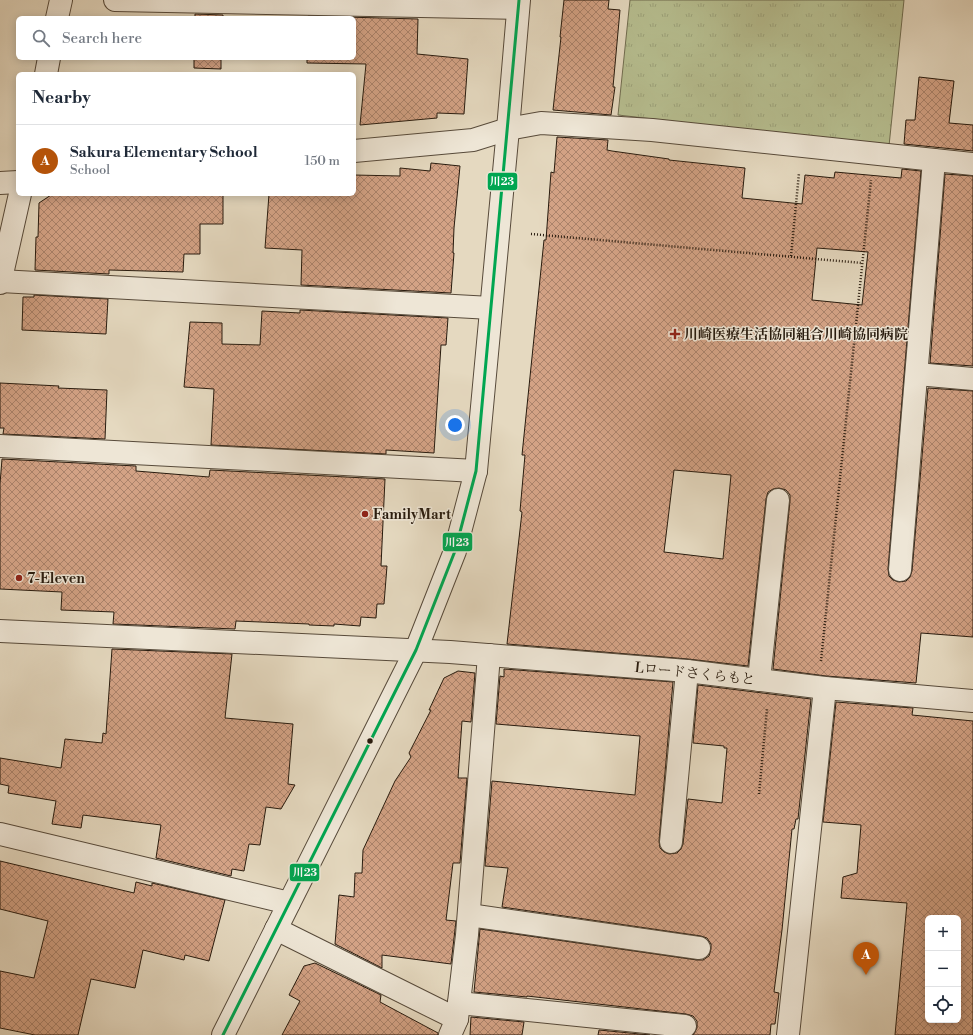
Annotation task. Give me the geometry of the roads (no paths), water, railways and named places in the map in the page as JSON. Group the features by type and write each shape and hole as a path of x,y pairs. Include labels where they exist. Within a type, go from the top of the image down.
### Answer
{"street":[{"path":"57,16 61,0"},
{"path":"115,0 519,4 476,470 455,551 416,650 223,1035"},
{"path":"46,72 49,60"},
{"path":"356,151 473,140 508,129 542,123 652,130 973,164"},
{"path":"900,570 934,160"},
{"path":"0,183 16,182"},
{"path":"20,196 0,282 491,308"},
{"path":"916,374 973,379"},
{"path":"0,446 476,470"},
{"path":"764,681 778,500"},
{"name":"Lロードさくらもと","path":"0,631 416,650 489,655 687,671 764,681 973,701"},
{"path":"455,1019 469,915 489,655"},
{"path":"671,842 687,671"},
{"path":"788,1035 822,687"},
{"path":"0,834 289,903"},
{"path":"469,915 699,948"},
{"path":"276,929 455,1019 686,1026"}],"place":[{"name":"川崎医療生活協同組合川崎協同病院","path":"675,334"},
{"name":"FamilyMart","path":"365,514"},
{"name":"7-Eleven","path":"19,578"},
{"name":"Sakura Elementary School","path":"866,975"}]}
